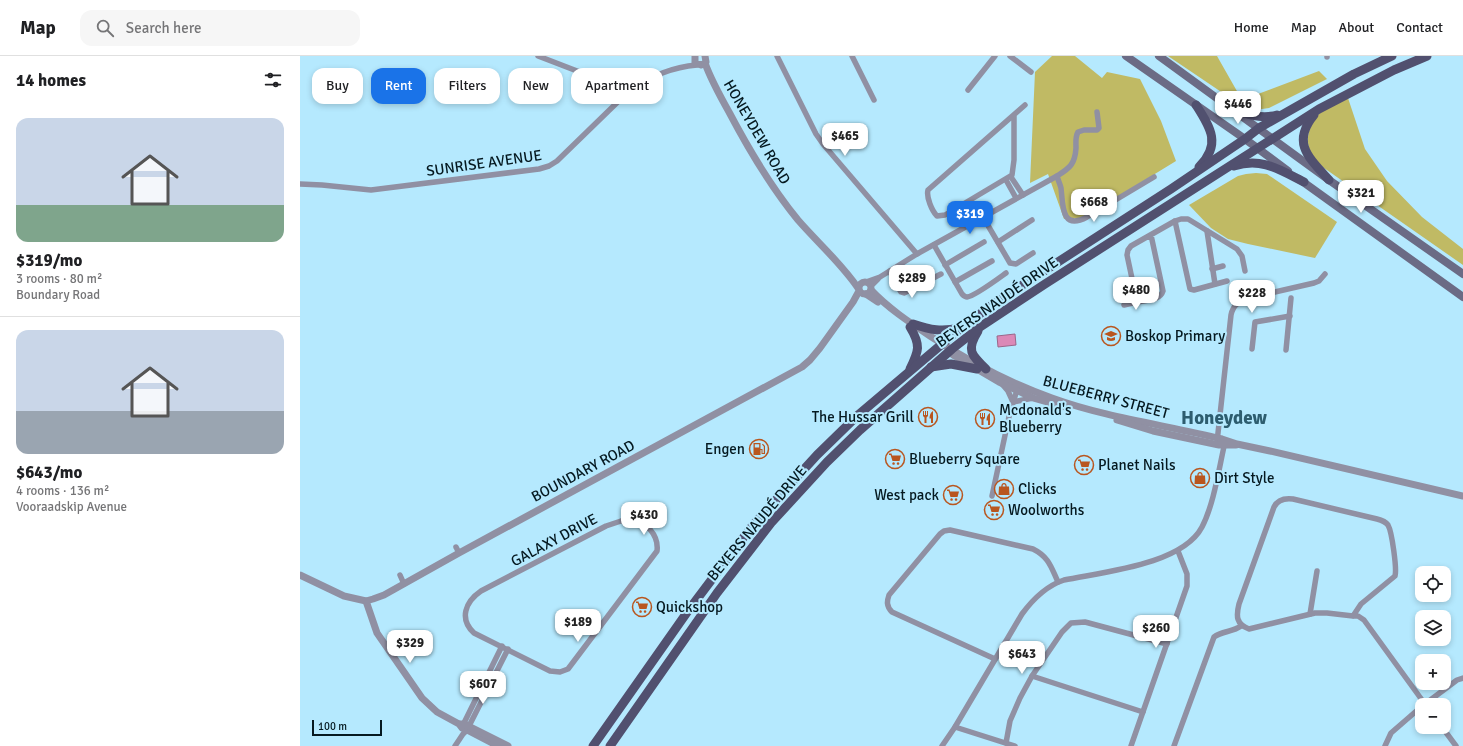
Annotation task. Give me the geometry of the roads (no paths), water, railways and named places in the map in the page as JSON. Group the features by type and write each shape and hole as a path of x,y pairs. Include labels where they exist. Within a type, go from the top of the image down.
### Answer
{"main road":[{"path":"1126,56 1245,139 1463,297"},
{"path":"1159,56 1227,106 1260,128 1329,180 1463,274"},
{"name":"BEYERS NAUDÉ DRIVE","path":"593,746 688,611 754,525 817,455 857,416 961,328 1032,278 1285,112 1354,74 1392,56"},
{"name":"BEYERS NAUDÉ DRIVE","path":"610,746 717,593 771,523 798,492 832,457 930,367 980,327 1272,137 1319,109 1394,70 1427,56"},
{"path":"1191,175 1203,163 1210,152 1212,140 1207,121 1196,105"},
{"path":"1227,106 1259,117 1273,116 1285,112"},
{"path":"1319,109 1304,130 1304,147 1308,158 1329,180"},
{"path":"1219,172 1244,163 1263,163 1273,166 1304,182"},
{"path":"911,325 941,331 961,328"},
{"path":"908,372 916,356 918,347 911,325"},
{"path":"980,327 970,347 981,369"},
{"path":"930,367 952,364 981,369"}],"street":[{"path":"538,56 571,69"},
{"path":"777,56 822,144 917,254"},
{"path":"852,56 874,100"},
{"path":"968,90 995,56"},
{"path":"1010,56 1031,72"},
{"name":"SUNRISE AVENUE","path":"684,66 694,57"},
{"name":"HONEYDEW ROAD","path":"694,57 694,61 704,61 710,77 740,134 766,178 798,219 847,272 865,288 911,325 950,351"},
{"name":"SUNRISE AVENUE","path":"663,74 704,61"},
{"name":"SUNRISE AVENUE","path":"300,184 371,190 539,169 557,161 616,104"},
{"path":"1014,116 1013,173 1008,179 941,217 933,213 927,193 931,187 1025,105"},
{"name":"BOUNDARY ROAD","path":"366,601 404,584 457,550 802,367 820,348 865,288 917,254 934,246 1057,176 1068,168 1073,162 1078,132 1084,130 1097,130 1099,128 1097,112"},
{"path":"1057,176 1064,215 1068,219 1075,221 1087,217 1154,177"},
{"path":"1008,179 1023,195"},
{"path":"1008,179 1016,198"},
{"path":"983,218 1012,264 1016,264 1033,253"},
{"path":"1137,302 1127,255 1128,250 1131,246 1181,219 1188,219 1237,249 1242,256 1245,271"},
{"path":"998,242 1032,220"},
{"path":"1175,221 1190,289 1194,290 1227,282"},
{"path":"1207,231 1215,284"},
{"path":"1124,305 1158,298 1162,294 1163,291 1151,235"},
{"path":"945,265 984,242"},
{"path":"934,246 962,294 965,296 969,297 1006,273"},
{"path":"955,282 992,261"},
{"path":"1212,269 1223,266"},
{"path":"890,271 898,288 904,293 940,274"},
{"path":"942,746 1028,606 1041,593 1058,582 1140,565 1178,551 1196,537 1208,515 1221,442 1232,315 1235,306 1244,300 1314,283 1319,281 1325,274"},
{"path":"1124,285 1134,284"},
{"path":"1286,350 1291,298"},
{"path":"1252,349 1255,322 1290,316"},
{"name":"BLUEBERRY STREET","path":"950,351 981,369 1018,387 1033,398 1153,430 1270,451 1463,496"},
{"name":"BLUEBERRY STREET","path":"981,369 999,382 1088,409 1221,442"},
{"path":"999,382 1008,391 1013,402"},
{"path":"992,496 1013,402 1018,387"},
{"path":"1013,402 1033,398"},
{"path":"1353,616 1361,604 1394,576 1396,567 1391,536 1387,524 1384,521 1377,519 1287,498 1282,499 1276,504 1239,604 1237,616 1241,626 1248,629 1254,628 1310,614 1326,613 1353,616 1358,616 1364,620 1421,698"},
{"name":"GALAXY DRIVE","path":"630,519 635,520 652,532 657,542 656,553 568,670 560,672 550,670 502,646 474,633 469,629 466,623 466,613 474,596 612,523 630,519"},
{"path":"996,659 892,612 888,608 887,604 889,595 940,534 946,530 1033,549 1047,558 1058,582"},
{"path":"1131,746 1185,593 1188,580 1187,574 1178,551"},
{"path":"1310,614 1317,571"},
{"path":"300,575 344,596 366,601 377,633 422,698 437,712 498,746"},
{"path":"400,575 404,584"},
{"path":"1006,744 1010,721 1020,698 1032,676 1062,632 1071,623 1085,622 1167,644"},
{"path":"1174,746 1214,637 1236,630 1241,626"},
{"path":"455,746 502,646"},
{"path":"464,728 508,649"},
{"path":"1032,676 1143,712"},
{"path":"1435,698 1457,680 1463,678"},
{"path":"1385,746 1391,733 1415,714"},
{"path":"955,727 1015,746"},
{"path":"464,728 508,746"},
{"path":"1447,734 1456,746"}],"place":[{"name":"Boskop Primary","path":"1111,336"},
{"name":"The Hussar Grill","path":"928,417"},
{"name":"Mcdonald's Blueberry","path":"985,419"},
{"name":"Engen","path":"759,449"},
{"name":"Blueberry Square","path":"895,459"},
{"name":"Planet Nails","path":"1084,465"},
{"name":"Dirt Style","path":"1200,478"},
{"name":"Clicks","path":"1004,489"},
{"name":"West pack","path":"953,495"},
{"name":"Woolworths","path":"994,510"},
{"name":"Quickshop","path":"642,607"}],"district":[{"name":"Honeydew","path":"1224,417"}]}
